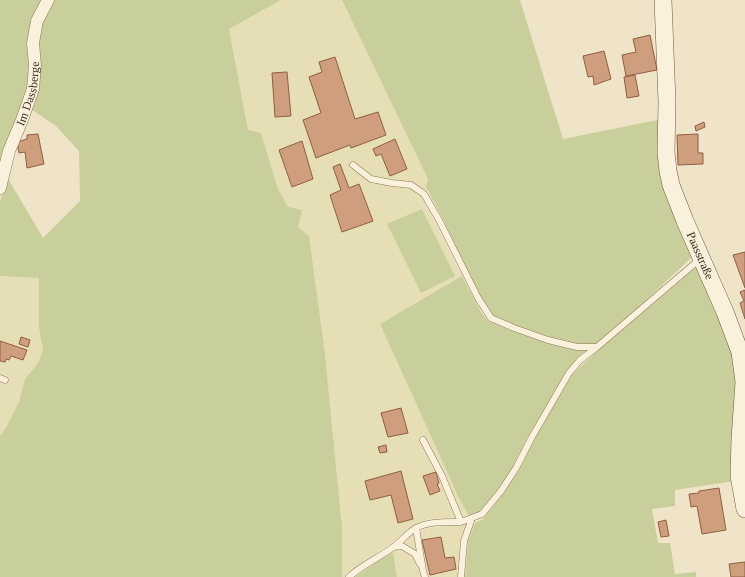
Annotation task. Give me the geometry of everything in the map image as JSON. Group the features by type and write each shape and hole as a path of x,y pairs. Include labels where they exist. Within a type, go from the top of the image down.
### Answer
{"street":[{"name":"Im Dassberge","path":"0,188 8,151 22,120 33,89 35,65 33,43 37,21 48,0"},
{"name":"Paasstraße","path":"663,0 667,102 666,152 668,171 685,221 725,312 740,352 744,382 739,476 745,509"}],"lane":[{"path":"353,165 371,179 411,185 424,194 440,220 478,298 491,318 548,340 577,347 596,348"},
{"path":"349,577 357,570 393,547 416,528 439,521 461,522 482,514 501,491 516,468 569,373 580,360 701,258"},
{"path":"423,440 442,476 461,522"},
{"path":"461,577 464,541 472,518"},
{"path":"416,528 424,574"},
{"path":"393,547 402,546 415,554 424,574"}],"shaded area":[{"path":"281,0 342,0 428,179 424,202 462,276 380,324 458,496 469,516 427,519 365,560 344,577 342,577 342,527 325,355 298,227 278,189 261,133 248,130 229,29"},
{"path":"0,276 39,277 39,327 43,350 38,363 25,379 19,402 7,426 0,436"},
{"path":"475,523 468,542 465,577 397,577 393,552 408,539 425,529"}],"green space":[{"path":"0,0 43,0 30,89 0,167"},
{"path":"53,0 281,0 229,29 248,130 261,133 278,189 288,207 302,210 298,227 309,236 325,355 342,527 342,577 0,577 0,436 7,426 19,402 25,379 38,363 43,350 39,327 39,278 0,276 0,202 6,175 43,238 80,201 79,151 56,126 31,109 39,29"},
{"path":"342,0 520,0 563,139 662,119 693,256 596,345 578,345 549,338 492,316 481,299 426,187 428,179"},
{"path":"422,209 455,276 421,293 387,224"},
{"path":"700,264 737,367 735,481 675,490 675,506 652,509 658,543 670,543 675,574 696,572 696,577 465,577 468,542 475,523 483,519 503,494 519,470 535,437 572,375 587,360"},
{"path":"462,276 481,312 488,321 546,342 575,350 589,350 568,371 529,435 513,467 498,491 479,512 469,516 458,496 380,324"},
{"path":"393,552 397,577 355,577 376,562"}],"building":[{"path":"650,35 657,70 626,76 622,55 636,52 633,39"},
{"path":"604,51 611,79 594,85 593,76 588,77 583,56"},
{"path":"335,57 355,119 378,112 386,135 351,148 350,145 316,158 303,120 321,113 309,77 322,72 319,62"},
{"path":"287,72 291,116 275,117 272,73"},
{"path":"635,75 639,96 627,98 624,77"},
{"path":"704,122 705,127 696,131 695,126"},
{"path":"38,134 44,164 27,168 25,152 19,153 17,142 27,139 27,135"},
{"path":"698,134 698,153 703,153 703,164 678,165 677,135"},
{"path":"395,139 407,169 390,176 381,154 376,156 373,149"},
{"path":"302,141 313,179 292,187 279,150"},
{"path":"340,164 349,188 359,184 373,221 342,232 330,195 341,190 333,167"},
{"path":"745,252 745,288 733,255"},
{"path":"745,290 745,319 740,303 744,301 740,292"},
{"path":"21,337 30,340 28,347 19,344"},
{"path":"0,341 27,350 23,360 11,356 9,360 6,359 5,362 0,361"},
{"path":"401,408 408,433 388,437 381,413"},
{"path":"386,445 387,452 380,453 378,447"},
{"path":"401,471 413,519 398,523 391,495 370,500 365,481"},
{"path":"436,472 439,483 437,484 440,491 430,495 423,476"},
{"path":"719,488 726,530 702,534 697,506 691,507 689,494"},
{"path":"666,520 669,536 661,537 658,522"},
{"path":"441,537 445,558 454,557 456,569 430,575 422,540"},
{"path":"745,562 745,577 731,577 729,564"}]}
